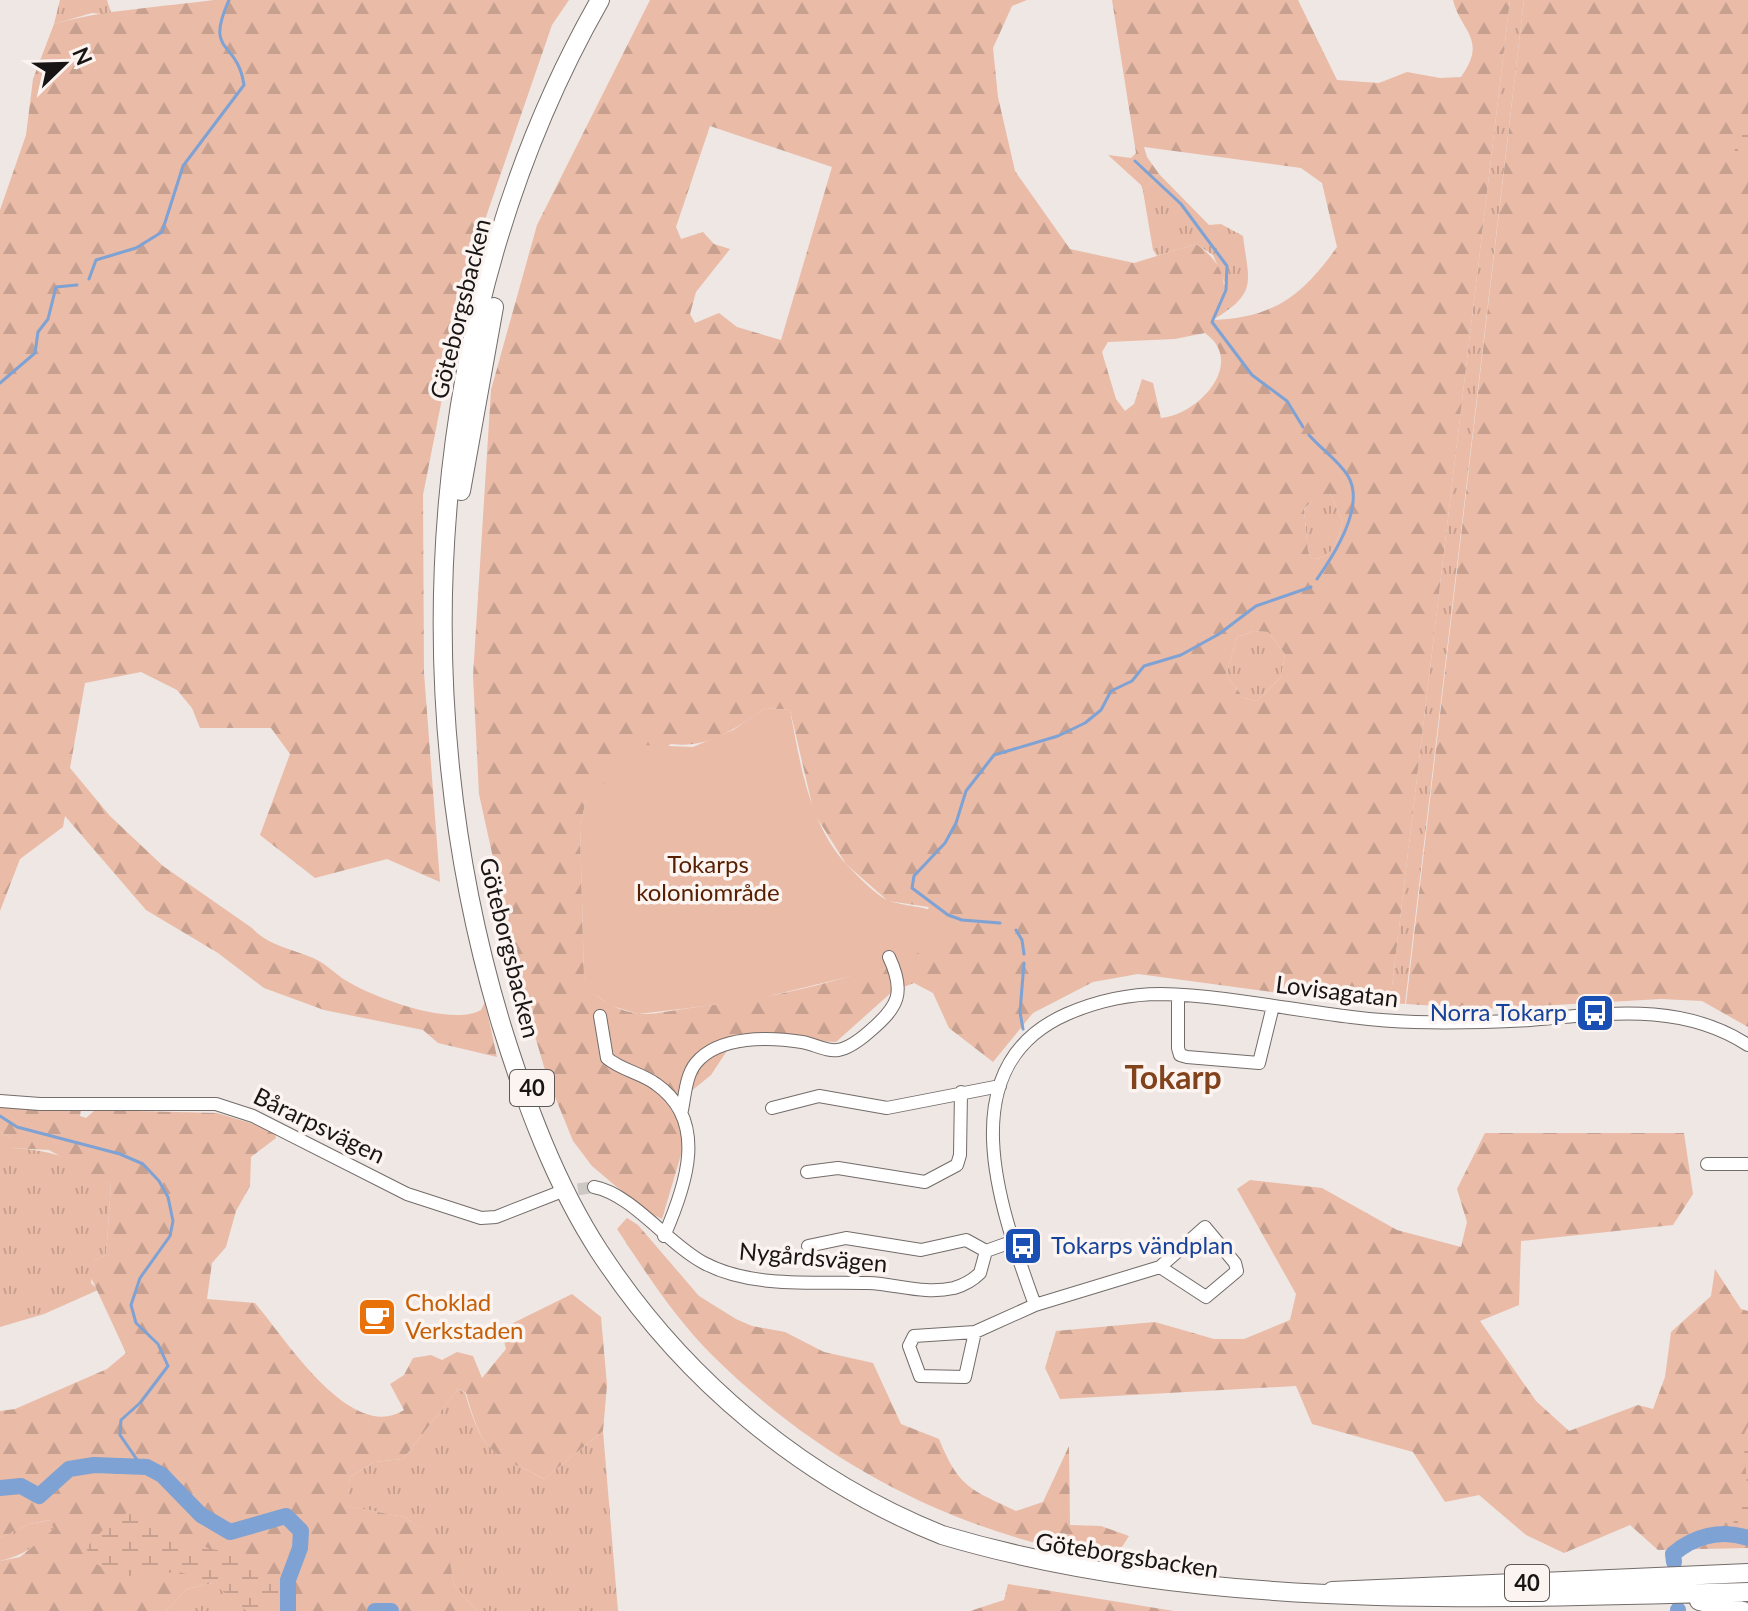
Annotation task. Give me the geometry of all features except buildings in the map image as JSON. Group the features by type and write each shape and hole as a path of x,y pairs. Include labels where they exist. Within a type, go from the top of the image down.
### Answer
{"highway":[{"name":"Göteborgsbacken","path":"600,0 546,112 493,265 456,436 442,585 445,730 455,825 474,928 515,1070 543,1142 577,1214 646,1314 713,1388 800,1459 904,1519 1025,1564 1112,1583 1239,1598 1437,1596"},
{"name":"Göteborgsbacken","path":"613,0 551,129 496,292 469,438 454,585 453,658 458,730 469,838 482,910 524,1067 552,1140 581,1200 607,1246 653,1308 738,1398 811,1454 911,1511 1026,1554 1154,1579 1283,1590 1437,1596"},
{"name":"40","path":"1437,1596 1615,1578 1747,1573"},
{"path":"1705,1598 1748,1592"},
{"name":"40","path":"1437,1596 1669,1595 1705,1598"},
{"path":"1705,1598 1743,1611"}],"street":[{"path":"682,1110 687,1082 696,1063 731,1044 780,1040 839,1050 863,1037 893,1010 897,1000 896,971 889,957"},
{"path":"1178,995 1178,1048 1180,1055 1187,1057 1259,1063 1273,1006"},
{"name":"Lovisagatan","path":"1035,1305 1014,1241 994,1163 994,1112 1000,1086 1022,1045 1053,1021 1113,998 1178,995 1411,1022 1471,1023 1622,1012 1654,1013 1708,1026 1748,1045"},
{"path":"600,1016 607,1058 654,1082 682,1110 689,1132 689,1156 664,1236"},
{"path":"772,1108 819,1096 887,1108 1000,1086"},
{"path":"807,1172 838,1168 925,1182 957,1165 960,1155 961,1092"},
{"name":"Bårarpsvägen","path":"0,1101 216,1104 253,1116 407,1194 481,1218 496,1217 560,1192"},
{"path":"1707,1164 1748,1164"},
{"name":"Nygårdsvägen","path":"594,1187 611,1193 684,1252 723,1272 760,1279 872,1283 919,1291 953,1288 973,1281 983,1268 986,1251 966,1240 921,1250 846,1238 808,1246"},
{"path":"975,1332 965,1377 920,1376 909,1346 914,1336 975,1332 1035,1305 1160,1267 1205,1227 1235,1263 1237,1271 1206,1297 1160,1267"},
{"path":"986,1251 1014,1241"}],"green space":[{"path":"60,0 107,0 112,15 92,13 54,24"},
{"path":"214,0 569,0 552,25 467,272 423,495 424,673 440,882 387,859 315,878 260,835 290,754 271,728 200,728 192,708 177,690 141,672 85,683 70,768 110,816 163,866 267,940 319,961 357,987 412,1008 451,1015 468,1014 481,1010 485,1002 497,1057 438,1043 423,1030 324,1010 264,988 218,953 146,910 65,816 63,827 20,859 0,911 0,210 26,135 33,79 54,24 112,12"},
{"path":"650,0 1027,0 1012,6 993,48 998,97 1015,171 1070,249 1134,263 1196,244 1212,257 1222,274 1223,293 1213,311 1213,320 1253,314 1270,309 1299,291 1337,247 1322,183 1301,168 1144,147 1159,174 1143,191 1141,185 1108,155 1131,158 1136,153 1112,0 1298,0 1337,80 1379,83 1407,72 1440,78 1461,77 1469,64 1472,44 1453,0 1510,0 1390,1003 1324,999 1138,974 1093,982 1033,1013 993,1062 949,1028 933,993 914,983 893,991 836,1042 736,1037 711,1075 674,1105 688,1131 662,1219 644,1210 592,1166 573,1141 547,1077 523,995 479,794 473,676 491,390 537,225","holes":["710,126 832,167 781,340 737,327 719,313 695,323 690,314 696,292 730,249 714,244 703,232 681,239 676,227","1205,333 1217,345 1221,359 1213,386 1189,408 1161,418 1153,383 1142,379 1134,404 1125,411 1116,399 1102,352 1108,342 1175,339","1330,494 1343,521 1330,552 1312,559 1308,551 1304,509 1318,495","1254,631 1268,632 1285,654 1281,677 1257,701 1244,698 1226,675 1237,637","765,708 790,710 814,813 846,864 888,901 929,907 904,957 850,976 767,996 658,1013 634,1013 610,1005 597,996 584,975 580,826 586,801 671,744 709,740"]},
{"path":"1510,0 1524,0 1405,1004 1390,1003"},
{"path":"1524,0 1748,0 1748,1027 1702,1001 1661,999 1483,1009 1406,1004"},
{"path":"1748,121 1748,160 1739,161 1733,146 1737,126"},
{"path":"1159,174 1209,225 1221,224 1243,236 1247,286 1238,302 1213,320 1213,311 1225,283 1213,255 1196,244 1157,256 1153,250 1143,191"},
{"path":"1318,494 1330,494 1343,521 1330,552 1312,559 1308,551 1304,510"},
{"path":"1254,631 1268,632 1285,654 1281,677 1257,701 1244,698 1226,675 1237,637"},
{"name":"Tokarps koloniområde","path":"765,708 790,710 808,792 815,813 835,850 862,880 885,899 937,913 948,928 951,941 864,973 749,1001 638,1014 609,1005 588,989 584,975 580,826 586,801 642,745 693,747 733,730"},
{"path":"0,1098 81,1109 80,1116 86,1118 95,1110 217,1113 274,1130 276,1138 251,1157 250,1186 236,1211 226,1247 212,1263 207,1299 255,1303 321,1382 341,1400 363,1413 384,1417 404,1410 390,1384 404,1375 413,1358 431,1355 442,1360 457,1352 473,1356 482,1378 506,1349 501,1329 572,1294 601,1317 607,1385 603,1431 544,1479 491,1449 478,1428 466,1393 458,1389 403,1459 374,1462 350,1477 347,1506 404,1517 447,1545 454,1585 477,1611 247,1611 213,1583 187,1589 166,1611 0,1611 0,1561 20,1557 54,1529 50,1520 29,1524 0,1538 0,1411 15,1409 107,1369 126,1353 89,1273 94,1261 106,1255 111,1185 49,1150 10,1148 10,1137 0,1132"},
{"path":"0,1132 10,1137 10,1148 41,1151 64,1158 111,1185 106,1255 94,1261 91,1283 98,1290 44,1314 0,1327"},
{"path":"1485,1133 1684,1133 1693,1194 1673,1225 1521,1241 1519,1305 1480,1321 1536,1401 1569,1431 1638,1405 1653,1409 1665,1377 1671,1332 1711,1296 1715,1269 1741,1309 1748,1311 1748,1548 1658,1550 1630,1525 1564,1553 1526,1535 1479,1495 1445,1502 1413,1452 1312,1424 1296,1386 1060,1399 1045,1368 1056,1331 1155,1322 1214,1339 1244,1339 1290,1320 1296,1294 1237,1189 1250,1180 1322,1188 1397,1230 1461,1247 1467,1222 1457,1189"},
{"path":"627,1218 638,1225 699,1296 736,1319 752,1326 785,1332 824,1352 873,1363 901,1424 939,1439 960,1478 987,1497 1016,1511 1043,1502 1069,1446 1070,1525 1101,1526 1129,1536 1120,1550 1106,1558 1050,1547 996,1531 893,1488 845,1460 754,1393 698,1341 617,1229"},
{"path":"458,1389 465,1393 477,1428 491,1448 544,1479 603,1431 618,1611 477,1611 454,1585 446,1545 404,1517 346,1506 350,1477 374,1462 403,1459"},
{"path":"1748,1426 1748,1538 1730,1532 1747,1486 1743,1436"},
{"path":"127,1513 210,1549 248,1554 288,1597 288,1611 247,1611 210,1581 179,1572 116,1577 94,1562 86,1548 115,1517"},
{"path":"51,1520 55,1529 42,1540 23,1553 0,1561 0,1538 29,1524"},
{"path":"213,1583 247,1611 166,1611 187,1589"},
{"path":"1008,1584 1174,1611 970,1611 1004,1600"}],"waterway":[{"path":"89,279 96,260 136,248 162,232 183,166 244,85 240,70 221,39 222,18 229,0"},
{"path":"1135,161 1181,204 1227,266 1226,290 1212,322 1252,375 1287,401 1303,427"},
{"path":"0,383 35,353 38,332 48,319 56,287 77,285"},
{"path":"1309,435 1335,460 1353,488 1351,515 1346,530 1317,579"},
{"path":"1000,923 962,920 948,915 912,888 914,876 945,843 956,823 966,791 994,755 1058,736 1085,723 1101,710 1111,691 1132,681 1144,666 1181,655 1219,634 1256,606 1311,587"},
{"path":"1016,930 1022,940 1024,954"},
{"path":"1023,1029 1020,1012 1024,963"},
{"path":"0,1116 17,1127 120,1154 143,1164 159,1181 168,1197 173,1221 170,1236 140,1278 131,1305 136,1323 158,1344 168,1366 140,1403 121,1420 120,1435 142,1467"},
{"path":"0,1488 21,1486 39,1496 69,1469 94,1465 147,1467 162,1475 201,1515 230,1532 286,1516 301,1531 300,1548 288,1580 288,1611"},
{"path":"1674,1562 1673,1554 1708,1536 1728,1534 1748,1538"},
{"path":"375,1611 391,1611"}],"tunnel":[{"path":"560,1192 594,1187"}],"place":[{"name":"Norra Tokarp","path":"1595,1013"},
{"name":"Tokarps vändplan","path":"1023,1246"},
{"name":"Choklad Verkstaden","path":"377,1317"}],"district":[{"name":"Tokarp","path":"1173,1078"}]}
